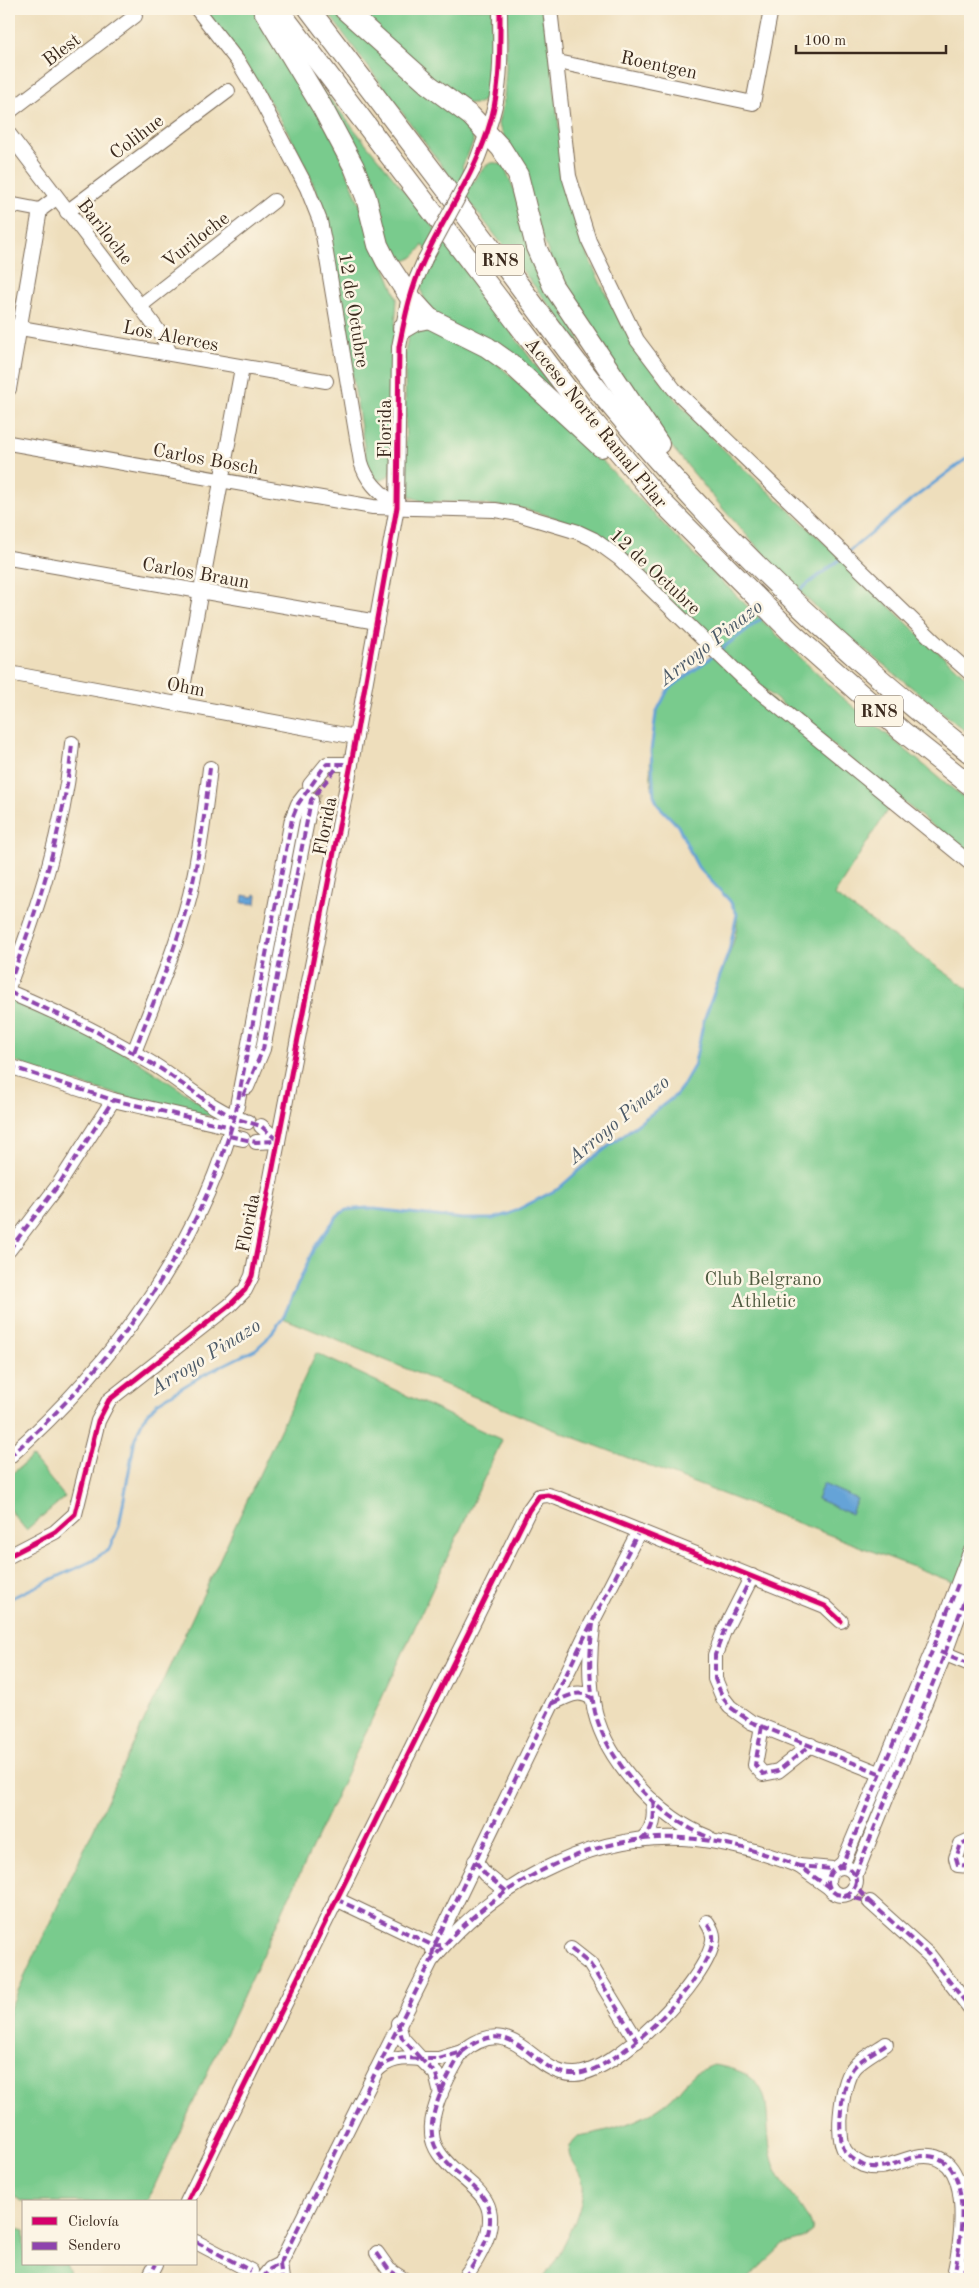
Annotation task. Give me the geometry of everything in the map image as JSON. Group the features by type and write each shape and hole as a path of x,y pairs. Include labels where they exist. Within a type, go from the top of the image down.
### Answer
{"highway":[{"path":"263,9 322,107 354,166 366,197 378,245 409,296 429,318 487,347 511,364 657,497"},
{"name":"Acceso Norte Ramal Pilar","path":"278,9 581,407 657,497 750,593 792,633 902,731 970,785"},
{"name":"Acceso Norte Ramal Pilar","path":"310,9 597,387 699,504 811,617 867,668 970,754"},
{"path":"344,9 428,85 471,116 501,148 518,175 536,247 553,286 699,504"},
{"path":"403,328 415,320 429,318"}],"street":[{"name":"12 de Octubre","path":"197,9 247,75 315,206 324,241 361,462 365,475 371,484 397,507 495,510 542,520 593,539 619,558 742,677 970,864"},
{"name":"Florida","path":"9,1556 55,1532 75,1514 98,1421 110,1400 230,1305 244,1290 257,1256 345,764 356,737 397,507 399,347 409,296 425,259 473,170 488,132 498,86 500,9"},
{"path":"550,9 558,62 565,152 577,205 599,265 637,340 674,389 970,673"},
{"name":"Roentgen","path":"558,62 754,103 771,9"},
{"name":"Blest","path":"9,112 135,16"},
{"name":"Colihue","path":"67,212 228,91"},
{"name":"Bariloche","path":"9,134 140,306 162,336 170,353"},
{"path":"9,389 14,326 40,210 56,198"},
{"name":"Vuriloche","path":"140,306 274,201"},
{"path":"9,204 40,210"},
{"name":"Los Alerces","path":"14,326 170,353 242,368 326,381"},
{"path":"180,704 242,368"},
{"name":"Carlos Bosch","path":"9,443 373,507 397,507"},
{"name":"Carlos Braun","path":"9,558 377,622"},
{"name":"Ohm","path":"9,673 356,737"},
{"path":"9,985 33,920 48,868 65,797 72,743"},
{"path":"9,1457 66,1403 106,1357 135,1318 161,1278 191,1225 224,1154 307,799 327,764 345,764"},
{"path":"134,1052 163,980 186,910 204,822 210,768"},
{"path":"9,992 62,1015 134,1052 232,1123 250,1141 278,1140"},
{"path":"9,1066 113,1100 232,1123 255,1124 278,1140"},
{"path":"9,1250 57,1187 113,1100"},
{"path":"188,2200 535,1500 542,1494 548,1494 825,1606 841,1621"},
{"path":"264,2273 374,2073 431,1961 475,1861 639,1531"},
{"path":"843,1895 850,1892 855,1881 939,1651 970,1552"},
{"path":"752,1576 724,1631 714,1667 718,1688 730,1707 739,1715 762,1726 879,1773"},
{"path":"830,1888 828,1876 843,1862 879,1773 970,1584"},
{"path":"594,1619 590,1674 593,1699 601,1729 612,1749 635,1782 654,1802 685,1826 725,1843"},
{"path":"939,1651 970,1664"},
{"path":"554,1703 574,1693 585,1693 593,1699"},
{"path":"762,1726 755,1765 763,1774 778,1771 811,1745"},
{"path":"641,1840 647,1836 653,1824 654,1802"},
{"path":"438,1946 477,1912 506,1891 574,1857 641,1840 680,1838 725,1843 758,1851 800,1866 850,1869 855,1881 870,1902 930,1955 970,2008"},
{"path":"970,1840 961,1844 956,1858 958,1865 970,1866"},
{"path":"475,1861 485,1874 506,1891"},
{"path":"800,1866 835,1893 870,1902"},
{"path":"336,1899 438,1946"},
{"path":"374,2073 391,2060 408,2058 421,2060 439,2059 462,2052 478,2041 501,2038 525,2049 556,2070 574,2075 590,2070 636,2041 674,2004 704,1961 713,1940 707,1922"},
{"path":"570,1950 590,1964 636,2041"},
{"path":"398,2023 402,2038 436,2074 440,2094"},
{"path":"886,2044 854,2066 850,2073 844,2094 841,2122 843,2145 845,2151 856,2161 872,2167 882,2167 925,2156 946,2164 959,2184 966,2238 954,2279"},
{"path":"462,2052 440,2094 431,2127 440,2156 481,2194 488,2210 489,2228 486,2238 474,2263 463,2279"},
{"path":"198,2243 264,2273 282,2279"},
{"path":"377,2253 389,2270 403,2279"},
{"path":"954,2279 970,2264"},
{"path":"148,2279 155,2266"}],"green space":[{"path":"203,9 256,9 335,142 397,298 392,372 392,467 389,475 383,480 377,480 368,469 326,219 316,190 290,135 258,83"},
{"path":"325,9 335,9 452,109 473,133 473,143 462,167 474,182 482,169 489,164 498,163 504,166 583,349 454,182"},
{"path":"351,9 492,9 491,94 477,104 471,104 459,99 410,62"},
{"path":"506,9 545,9 567,194 586,251 612,306 628,333 663,383 714,440 912,628 970,680 970,735 830,621 780,572 724,510 653,424 564,294 507,143 498,124 504,99"},
{"path":"316,82 432,225 573,416 433,312 423,296 422,286 435,260 423,245 411,258 403,261 394,260"},
{"path":"421,324 491,358 584,442 676,537 839,695 970,803 970,856 744,673 616,546 574,524 524,509 464,502 425,502 411,497 406,489 405,353 408,336"},
{"name":"Club Belgrano Athletic","path":"717,654 893,801 834,895 970,990 970,1552 958,1584 555,1430 283,1318 314,1248 338,1215 346,1210 366,1208 463,1219 493,1219 509,1214 558,1188 593,1158 675,1096 685,1083 695,1062 704,1020 730,953 737,927 737,916 732,903 699,869 676,822 657,803 651,778 651,745 657,713 668,690"},
{"path":"302,814 256,1056 253,1049 295,815"},
{"path":"9,995 110,1043 214,1112 214,1116 189,1114 54,1077 9,1059"},
{"path":"316,1353 502,1440 148,2200 22,2201 9,2194 9,2010"},
{"path":"32,1457 65,1497 26,1530 9,1509 9,1476"},
{"path":"713,2065 737,2070 752,2079 761,2089 766,2102 768,2134 776,2170 807,2217 812,2232 803,2239 784,2244 747,2279 543,2279 568,2237 581,2202 583,2182 570,2156 571,2144 578,2136 614,2128 647,2115 668,2101 691,2077"},
{"path":"9,2227 22,2230 22,2266 67,2266 73,2279 9,2279"}],"water":[{"path":"255,894 257,895 256,904 242,903 243,895 254,897"},
{"path":"823,1484 857,1499 851,1514 817,1499"}],"waterway":[{"name":"Arroyo Pinazo","path":"847,553 914,498 970,456"},
{"name":"Arroyo Pinazo","path":"796,593 843,557"},
{"name":"Arroyo Pinazo","path":"720,650 765,616"},
{"name":"Arroyo Pinazo","path":"9,1599 92,1561 109,1549 119,1526 135,1438 143,1419 157,1403 201,1376 256,1349 266,1340 283,1318 314,1248 338,1215 346,1210 366,1208 463,1219 493,1219 509,1214 558,1189 593,1158 675,1096 682,1087 694,1066 704,1020 729,951 737,914 730,901 698,867 678,826 658,805 654,795 651,751 656,713 668,690 713,656"}],"tunnel":[{"path":"311,800 317,791"}],"marked path":[{"path":"9,985 40,896 57,836 72,743"},
{"path":"9,1457 47,1422 117,1343 148,1300 176,1255 200,1209 220,1161 236,1111 292,819 298,804 327,764 351,764"},
{"path":"243,1096 263,1049 311,800 339,765"},
{"path":"134,1052 171,955 190,895 204,816 210,768"},
{"path":"9,992 97,1032 161,1069 234,1118 261,1126 278,1141"},
{"path":"9,1066 113,1100 231,1127"},
{"path":"9,1250 57,1187 113,1100"},
{"path":"229,1136 256,1142 278,1141"},
{"path":"432,1956 434,1946 585,1636 639,1531"},
{"path":"752,1576 724,1631 715,1655 715,1679 723,1698 730,1707 751,1722 879,1773"},
{"path":"838,1867 843,1863 933,1649 958,1584"},
{"path":"855,1876 945,1653 969,1588"},
{"path":"593,1624 590,1668 593,1701 602,1732 612,1751 624,1770 656,1804 692,1830 711,1838"},
{"path":"940,1652 970,1664"},
{"path":"553,1703 573,1694 583,1694 593,1699"},
{"path":"762,1726 755,1765 763,1774 778,1771 811,1745"},
{"path":"641,1840 649,1832 653,1823 653,1801"},
{"path":"280,2264 431,1961 454,1935 481,1910 510,1889 542,1870 576,1855 611,1845 646,1839 682,1838 712,1841 756,1852 799,1866"},
{"path":"970,1840 961,1844 956,1858 958,1865 970,1866"},
{"path":"475,1861 485,1874 506,1891"},
{"path":"830,1888 799,1866 833,1869"},
{"path":"842,1867 852,1871 856,1881 852,1891 842,1895 832,1891 828,1881 832,1871 842,1867"},
{"path":"843,1895 870,1902 855,1886"},
{"path":"336,1899 434,1946 441,1945"},
{"path":"870,1902 929,1955 970,2008"},
{"path":"462,2052 480,2040 496,2037 509,2040 522,2047 546,2065 560,2072 575,2074 592,2070 635,2042 658,2022 678,2000 695,1978 707,1957 713,1940 707,1922"},
{"path":"571,1949 590,1964 637,2041"},
{"path":"377,2070 387,2063 398,2059 421,2059 402,2038 398,2023"},
{"path":"886,2044 866,2057 850,2073 841,2107 842,2143 845,2151 851,2157 870,2167 883,2167 915,2157 935,2157 949,2166 957,2181 961,2201 959,2244 953,2279"},
{"path":"441,2094 436,2074 421,2059 439,2059 462,2052 441,2092 437,2103 434,2114 432,2134 434,2144 439,2153 479,2193 486,2202 489,2211 490,2221 485,2242 475,2262 463,2279"},
{"path":"198,2243 251,2271"},
{"path":"377,2253 389,2270 403,2279"},
{"path":"262,2279 270,2269 280,2264 282,2279"},
{"path":"955,2279 970,2264"},
{"path":"148,2279 155,2266"}],"cycle path":[{"path":"9,1556 55,1532 75,1514 98,1421 109,1400 230,1305 245,1290 252,1276 351,764 397,507 399,347 409,302 419,271 474,166 492,118 499,72 500,9"},
{"path":"188,2200 529,1510 539,1496 548,1495 557,1498 825,1606 841,1621"}]}
